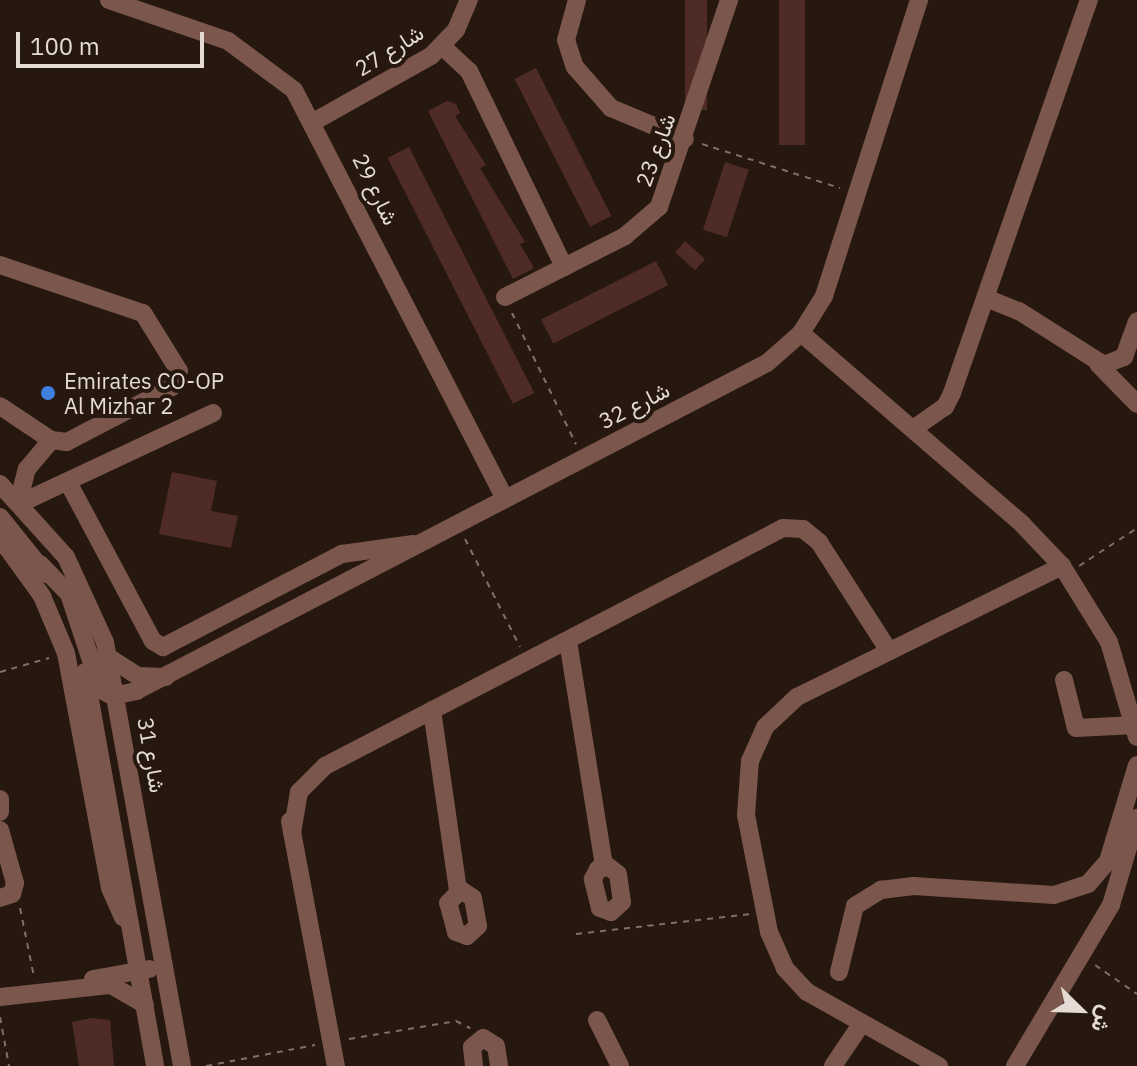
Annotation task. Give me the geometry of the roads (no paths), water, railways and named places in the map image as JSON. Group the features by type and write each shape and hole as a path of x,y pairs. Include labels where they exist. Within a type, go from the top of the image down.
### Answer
{"street":[{"name":"شارع 29","path":"109,0 149,6 257,57 283,78 315,121 505,499"},
{"name":"شارع 27","path":"315,121 442,46 469,0"},
{"path":"577,0 566,40 575,67 611,108 685,139"},
{"name":"شارع 23","path":"505,297 564,267 650,216 665,197 729,0"},
{"name":"شارع 32","path":"117,696 169,677 457,523 767,363 801,333 824,296 919,0"},
{"path":"918,434 945,406 986,298 1089,0"},
{"path":"442,46 469,71 564,267"},
{"path":"0,265 143,313 179,371 172,387 67,442 51,440 0,406"},
{"path":"986,298 1019,311 1098,364 1137,404"},
{"path":"1098,364 1121,360 1137,321"},
{"path":"801,333 1061,564 1099,623 1133,697 1136,731 1076,728 1064,680"},
{"path":"27,469 20,502 49,494 213,413"},
{"path":"0,482 27,469 51,440"},
{"name":"شارع 31","path":"0,482 38,520 78,577 110,658 182,1066"},
{"path":"69,484 153,641 163,647 342,554 418,544"},
{"path":"38,520 49,494"},
{"path":"0,517 69,594 101,690 117,696"},
{"path":"336,1066 292,833 299,792 333,761 783,528 798,528 828,555 889,651"},
{"path":"0,538 42,596 66,653 110,888 131,927"},
{"path":"40,564 71,625 84,668 155,1066"},
{"path":"935,1065 862,1023 791,976 764,913 745,803 759,736 787,704 1061,564"},
{"path":"561,644 580,724 604,866"},
{"path":"110,658 138,676 169,677"},
{"path":"123,729 135,702 169,677"},
{"path":"424,714 458,890"},
{"path":"839,972 855,906 881,890 914,886 1054,895 1088,884 1108,861 1137,765"},
{"path":"0,799 0,812"},
{"path":"0,830 10,867 4,894"},
{"path":"1015,1066 1084,957 1136,832"},
{"path":"79,985 138,966 155,976 177,1041"},
{"path":"0,997 79,985 117,985 145,1005"},
{"path":"597,1020 620,1066"},
{"path":"833,1066 862,1023"},
{"path":"474,1066 472,1047 483,1038 496,1046 499,1066"}],"place":[{"name":"Emirates CO-OP Al Mizhar 2","path":"48,393"}]}
